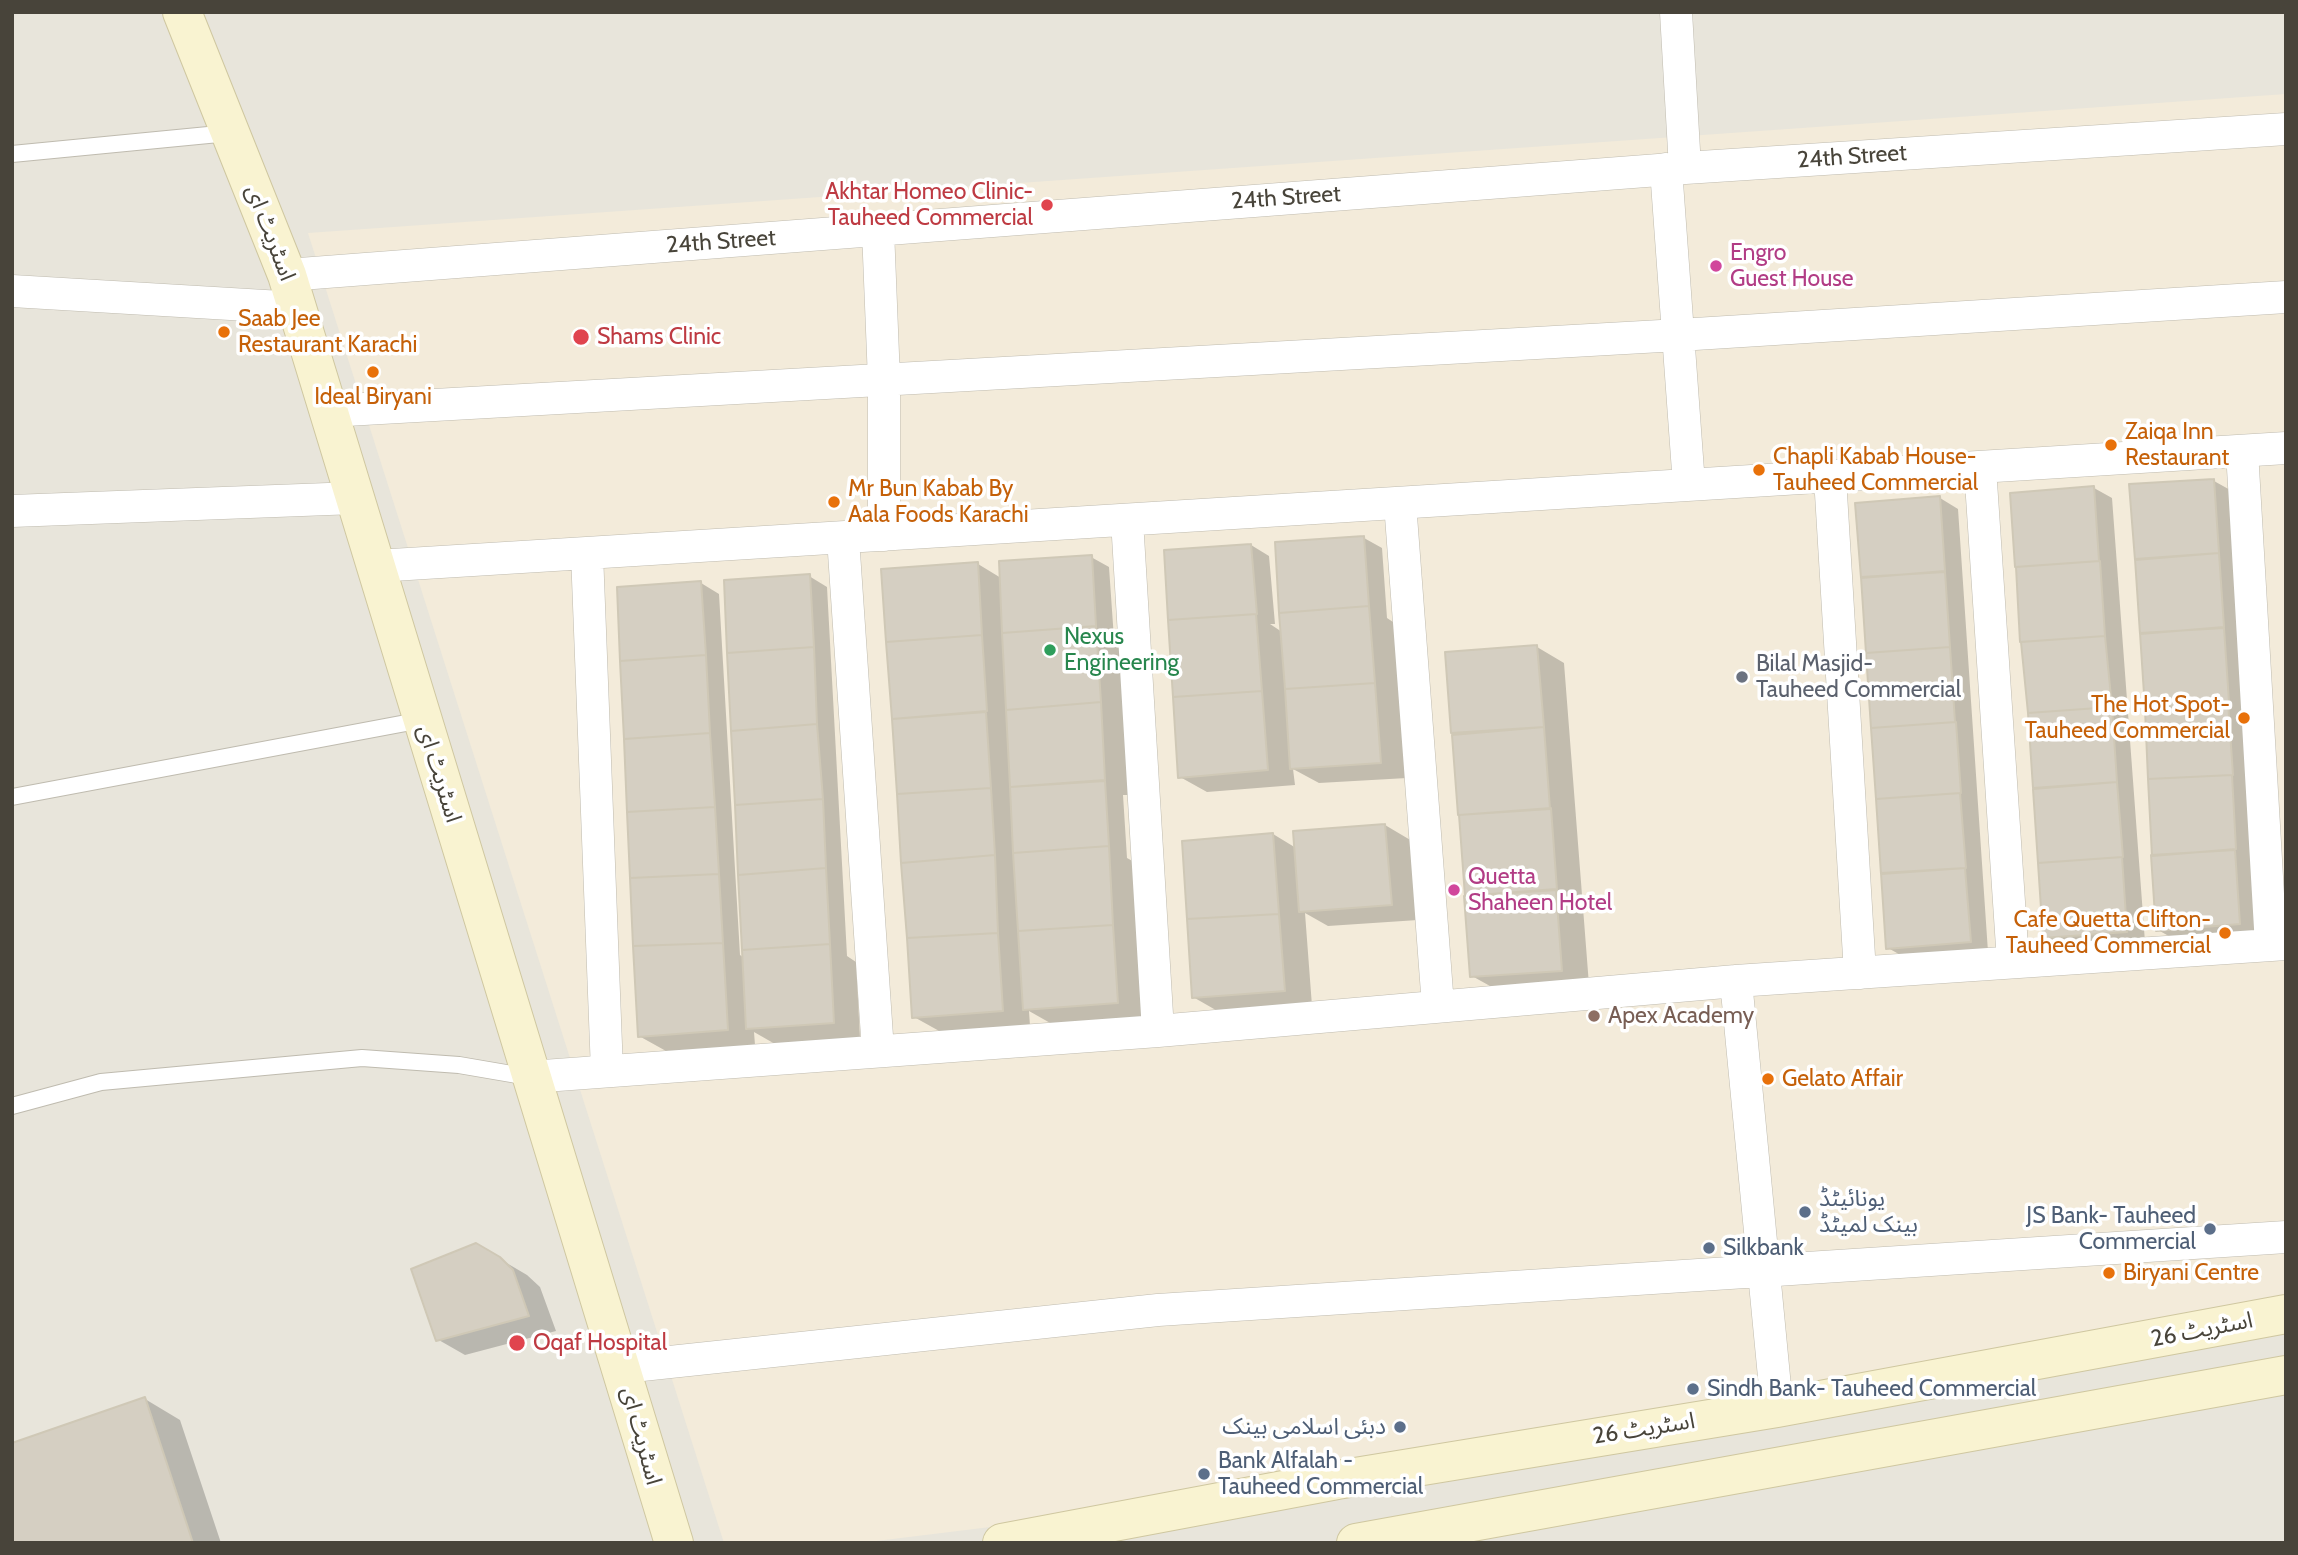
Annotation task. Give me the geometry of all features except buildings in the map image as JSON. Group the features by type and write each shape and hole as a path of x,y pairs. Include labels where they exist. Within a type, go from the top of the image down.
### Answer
{"main road":[{"name":"اسٹریٹ ای","path":"183,12 292,292 530,1077 622,1367 655,1488 674,1543"},
{"name":"اسٹریٹ 26","path":"1002,1543 1337,1480 1777,1408 2286,1314"},
{"path":"1356,1543 2286,1375"}],"street":[{"path":"1676,12 1675,168 1679,335 1689,485"},
{"name":"24th Street","path":"12,290 292,292 878,230 1675,168 2286,130"},
{"path":"878,230 884,380 884,535"},
{"path":"328,411 1679,335 2286,296"},
{"path":"376,566 2286,448"},
{"path":"530,1077 1158,1031 1736,981 2278,944 2242,451"},
{"path":"1980,467 2013,962"},
{"path":"1830,477 1860,973"},
{"path":"12,511 355,498"},
{"path":"1400,503 1438,1006"},
{"path":"1127,520 1158,1031"},
{"path":"843,538 878,1051"},
{"path":"587,553 607,1071"},
{"path":"1736,981 1777,1408"},
{"path":"622,1367 1157,1310 2286,1237"}],"lane":[{"path":"12,153 231,133"},
{"path":"12,797 422,720"},
{"path":"12,1106 101,1082 362,1058 459,1065 530,1077"}],"shaded area":[{"path":"12,12 2286,12 2286,1543 12,1543"},
{"path":"2286,94 2286,1305 1080,1516 860,1543 724,1543 308,233"}],"place":[{"name":"Akhtar Homeo Clinic- Tauheed Commercial","path":"1047,205"},
{"name":"Engro Guest House","path":"1716,266"},
{"name":"Saab Jee Restaurant Karachi","path":"224,332"},
{"name":"Shams Clinic","path":"581,337"},
{"name":"Ideal Biryani","path":"373,372"},
{"name":"Zaiqa Inn Restaurant","path":"2111,445"},
{"name":"Chapli Kabab House- Tauheed Commercial","path":"1759,470"},
{"name":"Mr Bun Kabab By Aala Foods Karachi","path":"834,502"},
{"name":"Nexus Engineering","path":"1050,650"},
{"name":"Bilal Masjid- Tauheed Commercial","path":"1742,677"},
{"name":"The Hot Spot- Tauheed Commercial","path":"2244,718"},
{"name":"Quetta Shaheen Hotel","path":"1454,890"},
{"name":"Cafe Quetta Clifton- Tauheed Commercial","path":"2225,933"},
{"name":"Apex Academy","path":"1594,1016"},
{"name":"Gelato Affair","path":"1768,1079"},
{"name":"یونائیٹڈ بینک لمیٹڈ","path":"1805,1212"},
{"name":"JS Bank- Tauheed Commercial","path":"2210,1229"},
{"name":"Silkbank","path":"1709,1248"},
{"name":"Biryani Centre","path":"2109,1273"},
{"name":"Oqaf Hospital","path":"517,1343"},
{"name":"Sindh Bank- Tauheed Commercial","path":"1693,1389"},
{"name":"دبئی اسلامی بینک","path":"1400,1427"},
{"name":"Bank Alfalah - Tauheed Commercial","path":"1204,1474"}]}
